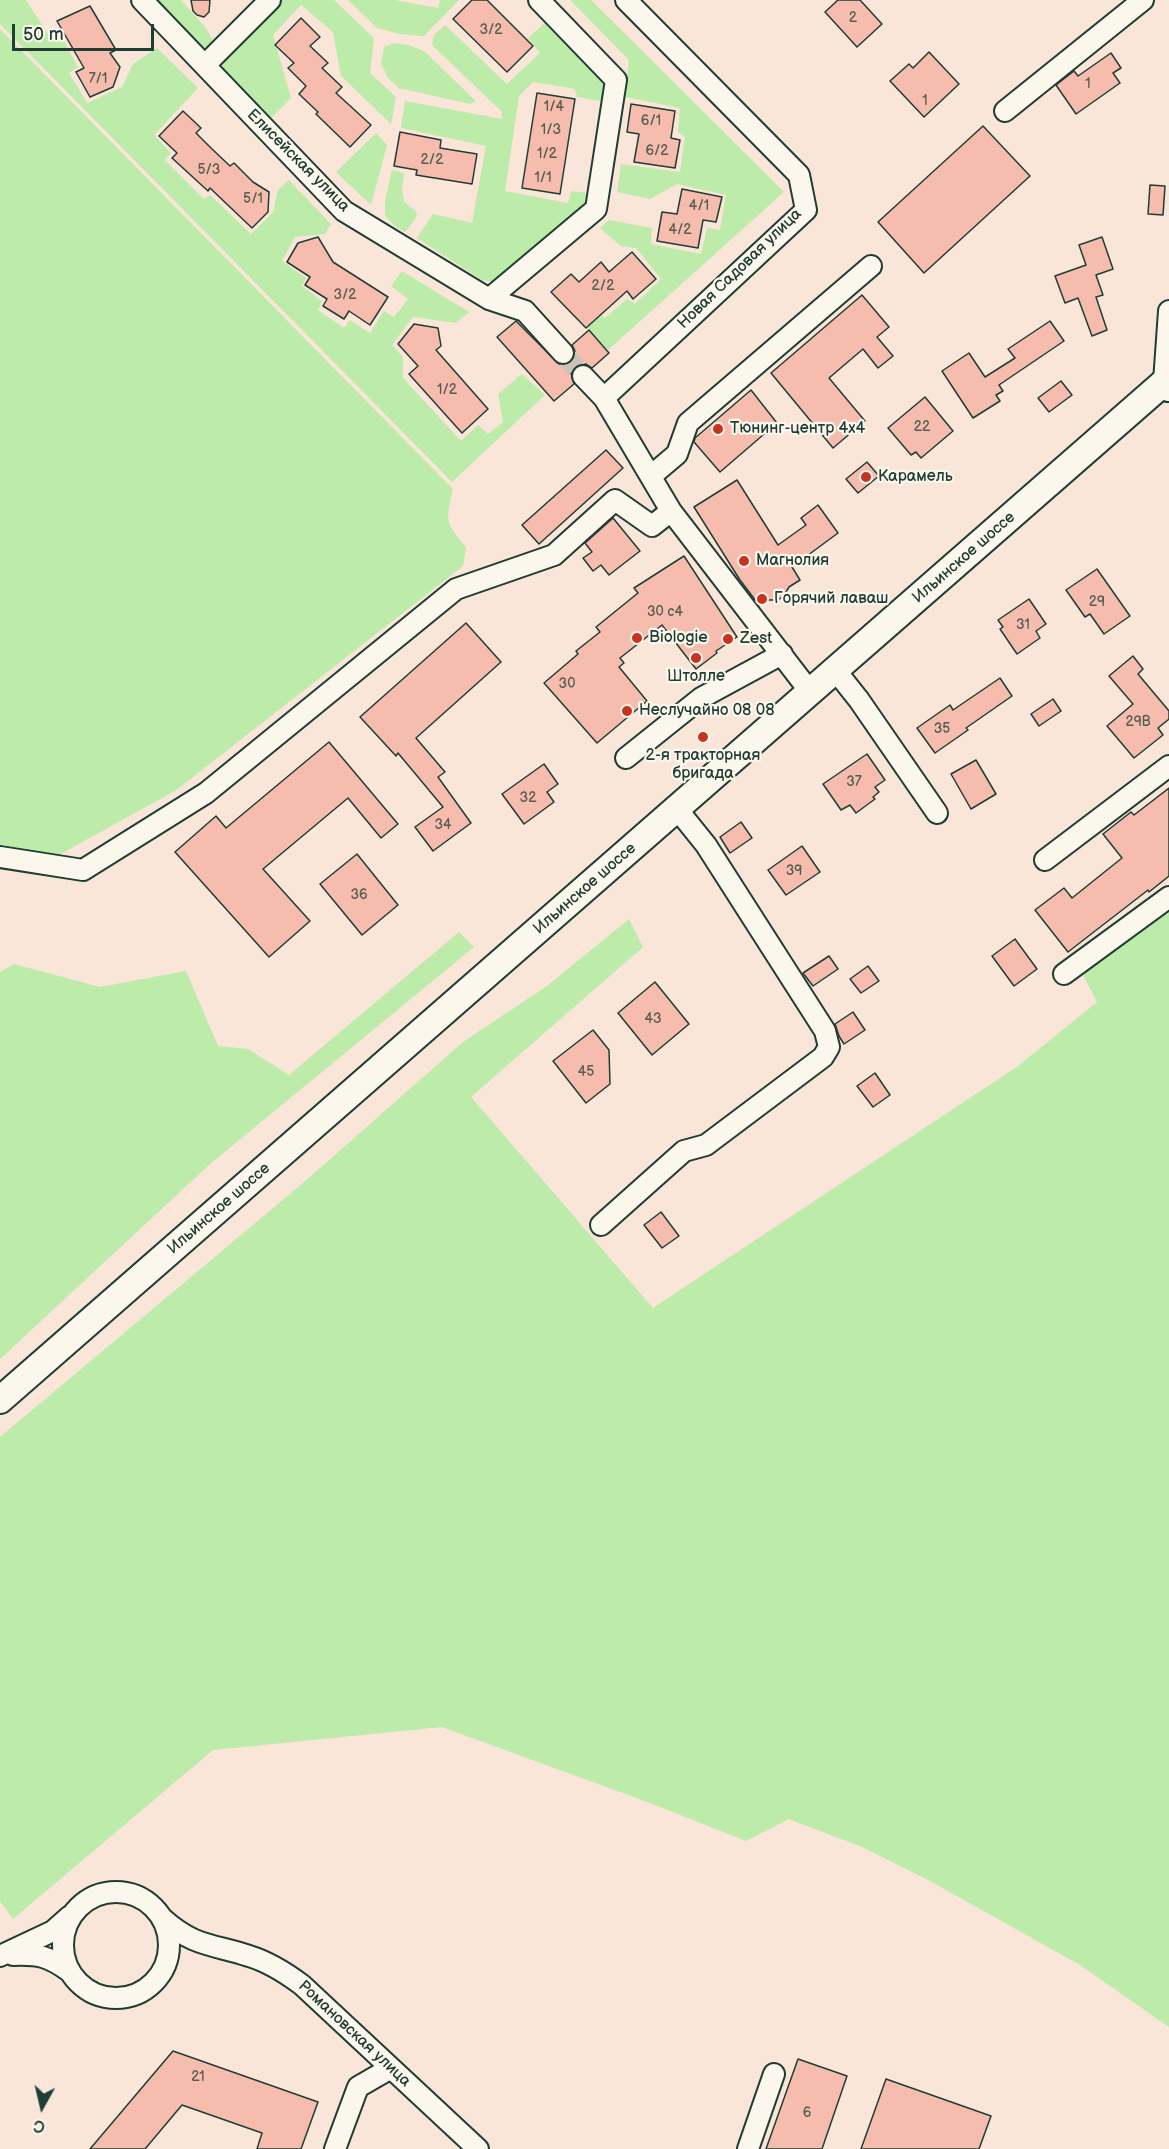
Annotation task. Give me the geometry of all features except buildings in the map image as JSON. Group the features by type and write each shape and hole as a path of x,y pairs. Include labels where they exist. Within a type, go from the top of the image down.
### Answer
{"main road":[{"name":"Ильинское шоссе","path":"0,1400 1167,384"}],"street":[{"name":"Елисейская улица","path":"142,0 344,211 489,299 525,311 563,353"},
{"path":"204,65 270,0"},
{"path":"489,299 596,209 616,80 539,0"},
{"name":"Новая Садовая улица","path":"604,398 806,210 799,176 626,0"},
{"path":"1005,111 1143,0"},
{"path":"651,476 677,454 688,423 871,266"},
{"path":"1167,384 1169,311"},
{"path":"583,376 604,398 671,511 811,693"},
{"path":"0,857 83,870 206,793 456,588 554,555 615,500 652,526 671,511"},
{"path":"626,758 701,698 782,654"},
{"path":"836,671 859,699 937,813"},
{"path":"1045,860 1169,766"},
{"path":"601,1225 684,1151 706,1145 823,1057 829,1047 825,1031 706,845 677,809"},
{"path":"1064,974 1169,897"},
{"name":"Романовская улица","path":"1,1955 53,1931 90,1898 102,1893 125,1892 147,1902 177,1932 214,1948 249,1956 284,1971 302,1985 478,2149"},
{"path":"69,1971 64,1960 63,1942 72,1914"},
{"path":"163,1919 170,1942 166,1966"},
{"name":"Романовская улица","path":"1,1955 34,1954 51,1958 69,1971 85,1988 95,1994 119,1999 142,1992 152,1985 166,1966 179,1956 192,1951 214,1948"},
{"path":"335,2149 358,2087 391,2068"},
{"path":"748,2149 774,2074"}],"green space":[{"path":"0,0 26,0 48,34 58,30 78,67 69,73 87,103 122,87 133,64 157,48 198,88 154,135 171,153 165,160 204,199 210,195 251,234 273,212 278,190 289,180 331,224 325,234 295,237 282,261 306,278 302,286 322,301 318,310 344,328 350,320 370,333 384,311 394,317 408,299 391,286 402,271 469,312 456,323 413,317 392,345 403,357 403,378 461,441 478,425 488,434 503,422 498,394 522,374 545,395 452,482 0,24"},
{"path":"158,0 181,0 206,28 214,42 203,48"},
{"path":"281,0 334,0 374,38 370,73 396,97 391,124 341,76 333,32 301,5 273,35 291,98 270,119 222,67 231,47 238,39"},
{"path":"348,0 395,0 438,8 440,0 459,0 424,36 400,34 377,28"},
{"path":"570,0 591,0 784,192 608,350 587,327 599,312 605,318 627,299 635,304 661,279 636,248 621,246 600,228 609,220 652,228 651,244 701,254 707,228 720,230 726,195 677,184 650,199 617,192 621,164 680,172 685,137 678,132 680,108 625,97 629,60"},
{"path":"547,21 602,73 607,85 605,102 577,97 575,89 533,82 519,96 505,191 568,203 571,191 588,193 584,210 505,279 493,282 482,280 417,238 433,214 472,223 486,146 401,128 405,101 502,119 502,112 432,45 434,35 445,25 507,84 540,53 528,38"},
{"path":"0,29 453,489 449,521 454,532 466,547 463,566 175,791 53,858 0,847"},
{"path":"394,43 424,51 476,101 470,104 399,88 388,78 381,63 384,47"},
{"path":"376,133 387,145 371,205 336,172"},
{"path":"392,170 404,173 402,190 404,202 417,212 416,218 405,232 385,216 385,201"},
{"path":"1169,905 1169,2027 1080,1965 930,1881 862,1847 789,1819 746,1841 650,1803 442,1727 213,1750 13,1919 0,1901 0,1437 303,1183 463,1042 547,986 629,919 643,947 471,1097 653,1308 1018,1066 1097,1002 1080,969"},
{"path":"459,932 474,947 210,1164 0,1359 0,972 14,964 100,987 186,971 218,1046 248,1049 289,1075"}],"tunnel":[{"path":"563,353 583,376"}],"place":[{"name":"Тюнинг-центр 4х4","path":"718,429"},
{"name":"Карамель","path":"866,477"},
{"name":"Магнолия","path":"744,561"},
{"name":"Горячий лаваш","path":"762,599"},
{"name":"Biologie","path":"637,638"},
{"name":"Zest","path":"728,639"},
{"name":"Штолле","path":"696,658"},
{"name":"Неслучайно 08 08","path":"627,711"},
{"name":"2-я тракторная бригада","path":"703,737"}]}
